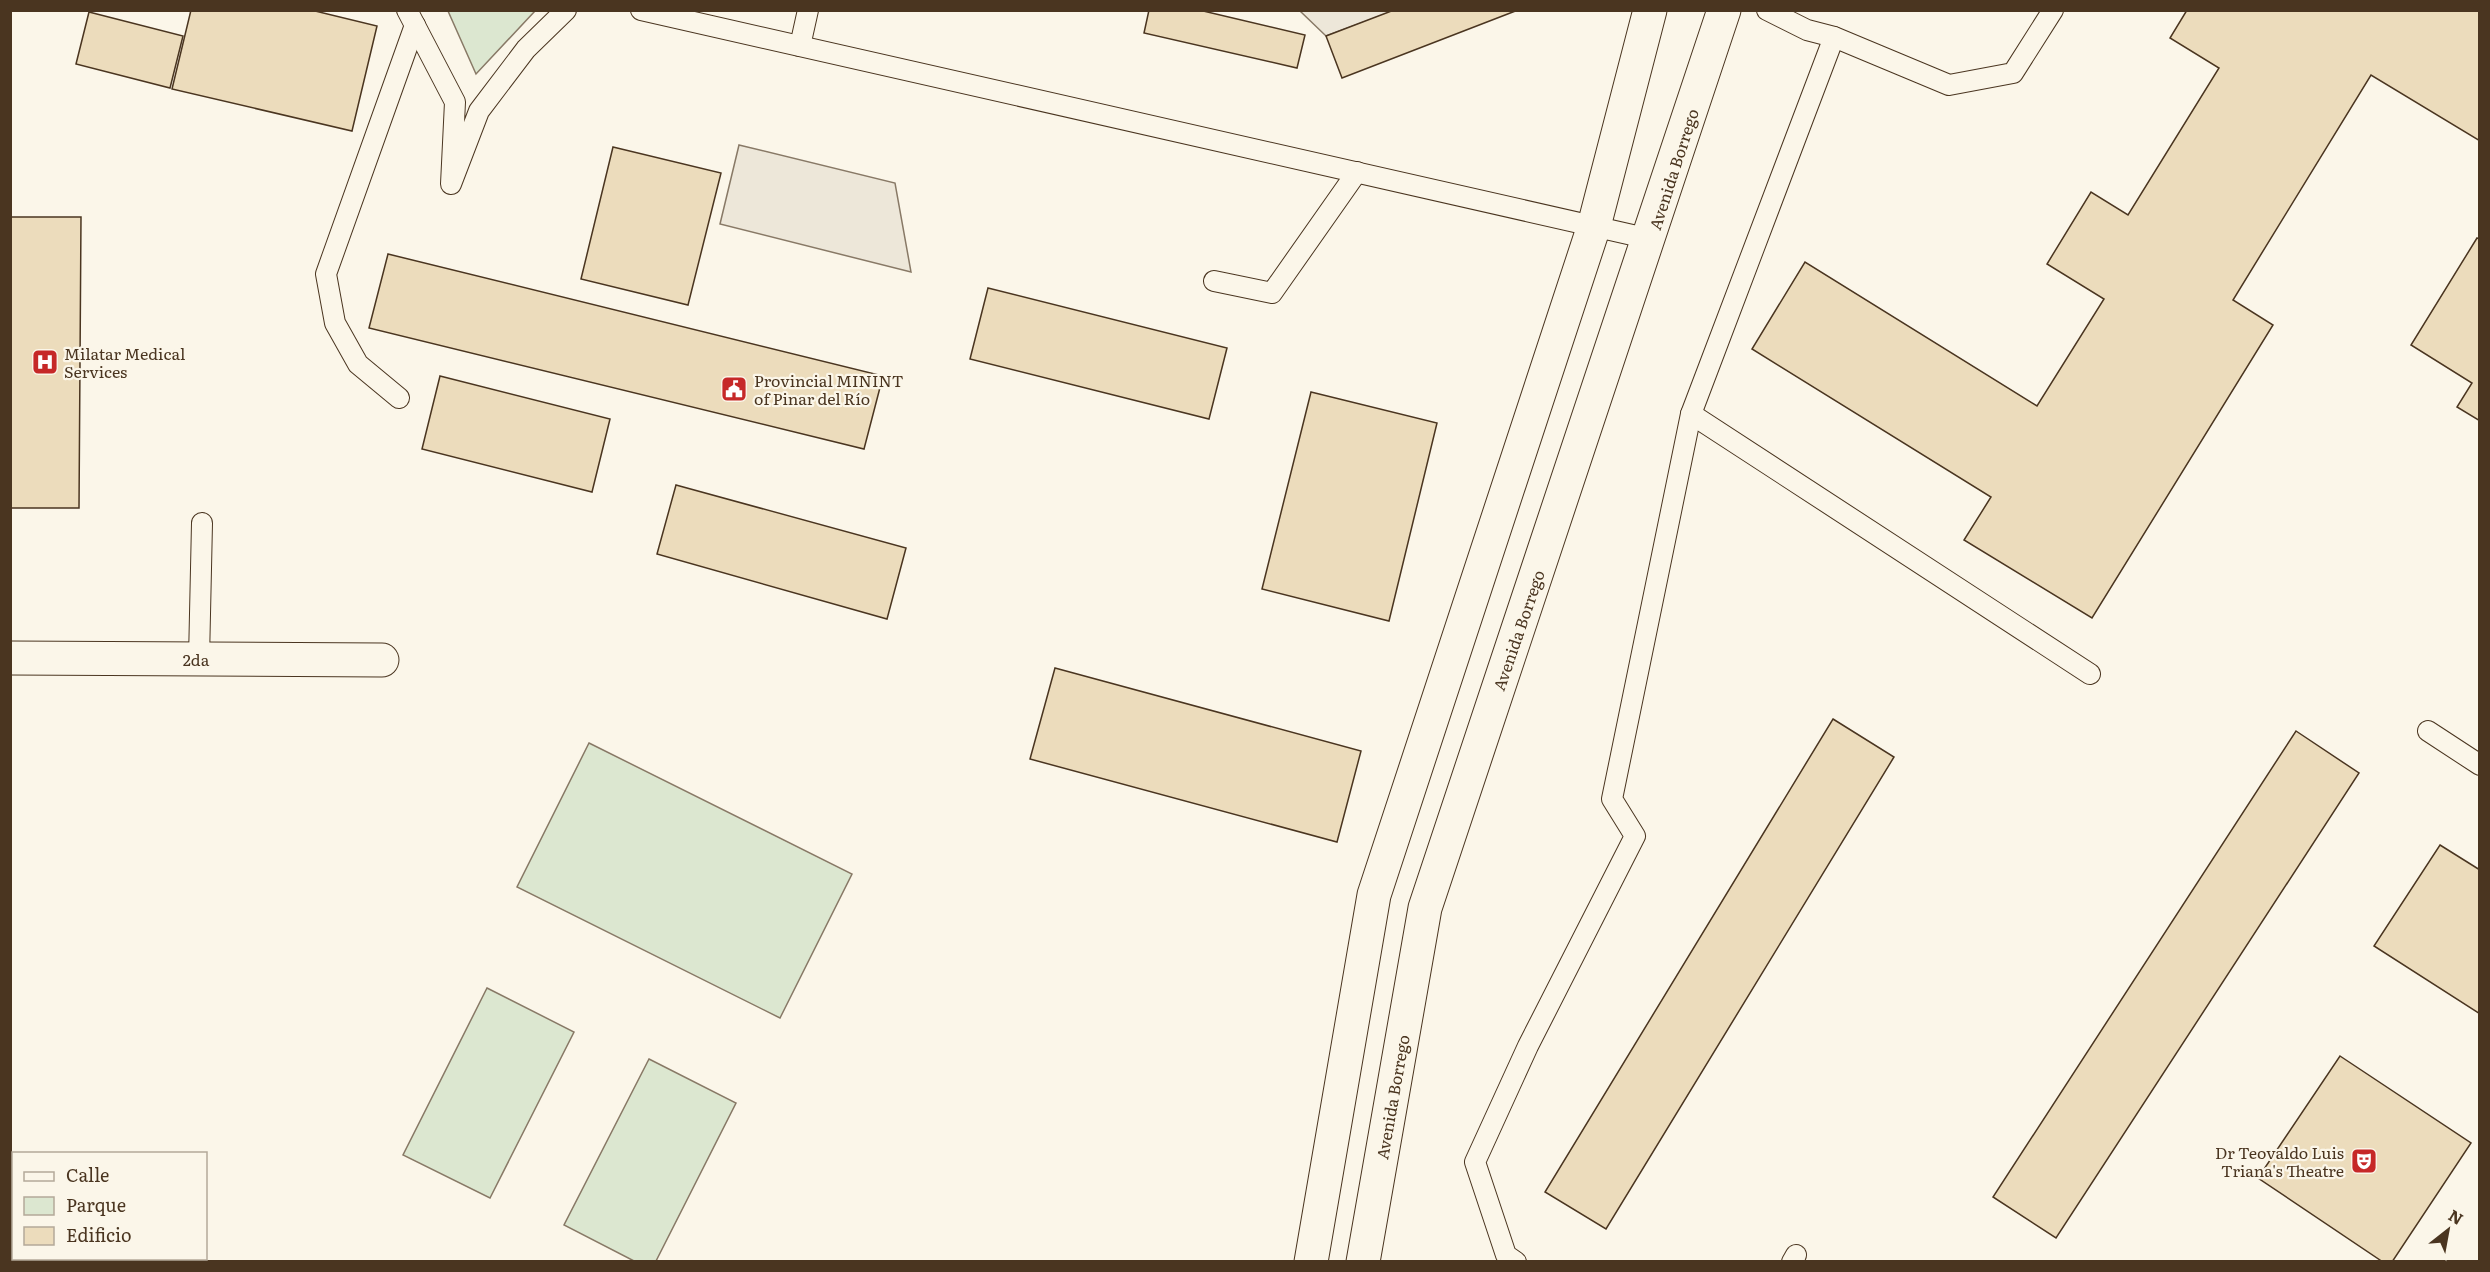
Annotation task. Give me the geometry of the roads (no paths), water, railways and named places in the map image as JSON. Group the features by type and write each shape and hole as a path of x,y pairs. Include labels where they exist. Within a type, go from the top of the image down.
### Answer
{"main road":[{"path":"1311,1262 1374,895 1594,226 1650,10"},
{"name":"Avenida Borrego","path":"1363,1262 1425,908 1650,239 1724,10"},
{"name":"2da","path":"10,658 382,660"}],"lane":[{"path":"411,18 455,102 451,183 479,111 526,49 566,10"},
{"path":"641,10 1650,239"},
{"path":"800,46 808,10"},
{"path":"1767,10 1807,30 1834,37 1949,85 2013,73 2053,10"},
{"path":"399,398 358,364 335,323 326,274 411,18"},
{"path":"1516,1262 1506,1255 1475,1162 1528,1046 1635,836 1612,799 1691,414 1834,37"},
{"path":"1214,281 1272,293 1357,172"},
{"path":"1691,414 2090,674"},
{"path":"199,659 202,523"},
{"path":"2428,731 2480,765"}],"place":[{"name":"Milatar Medical Services","path":"45,362"},
{"name":"Provincial MININT of Pinar del Río","path":"734,389"},
{"name":"Dr Teovaldo Luis Triana's Theatre","path":"2364,1161"}]}
